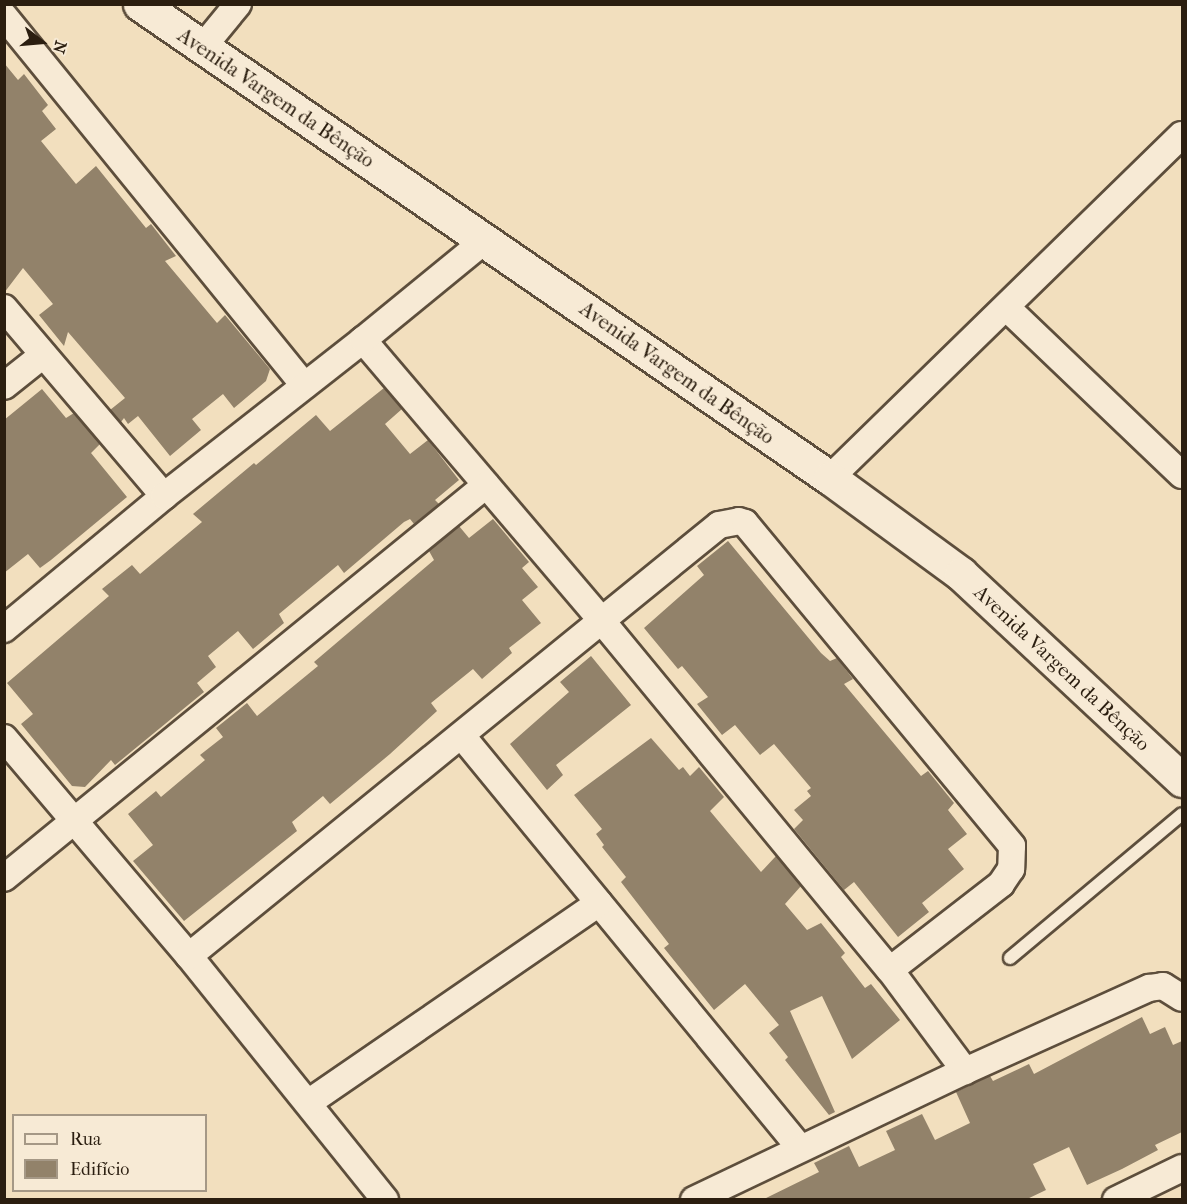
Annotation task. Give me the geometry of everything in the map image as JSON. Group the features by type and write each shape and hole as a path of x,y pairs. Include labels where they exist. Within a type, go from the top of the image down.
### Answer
{"street":[{"name":"Avenida Vargem da Bênção","path":"140,4 830,478 961,574 1182,780"},
{"path":"202,48 238,4"},
{"path":"4,16 304,385"},
{"path":"830,478 1006,307 1178,148"},
{"path":"4,629 164,495 363,340 484,240"},
{"path":"1006,307 1182,475"},
{"path":"4,308 164,495"},
{"path":"363,340 601,620 890,970 965,1071"},
{"path":"4,386 43,355"},
{"path":"4,878 486,485"},
{"path":"189,956 719,525 730,521 745,523 1012,846 1014,853 1011,869 1001,884 890,970"},
{"path":"462,736 800,1148"},
{"path":"4,738 189,956 385,1200"},
{"path":"308,1102 599,903"},
{"path":"694,1200 727,1193 800,1148 1149,988 1163,986 1182,998"},
{"path":"1116,1200 1182,1168"}],"lane":[{"path":"1010,958 1182,814"}],"building":[{"path":"4,63 18,80 24,74 48,105 42,111 56,129 41,141 76,184 96,166 146,228 151,224 176,256 165,261 217,323 225,315 270,369 266,381 234,408 223,394 192,419 201,430 170,456 138,416 128,424 124,418 121,422 110,410 125,398 68,332 64,346 39,315 53,304 23,268 4,293"},
{"path":"384,388 402,409 385,424 410,454 428,440 459,480 435,500 439,504 414,524 410,519 404,522 344,573 338,565 279,614 284,623 253,649 238,631 208,656 216,667 197,683 204,692 115,765 111,760 85,787 72,786 21,724 33,714 7,683 109,596 102,589 132,565 140,574 202,522 193,514 254,463 256,465 316,415 330,431"},
{"path":"42,389 66,418 74,413 100,444 91,453 127,497 40,568 28,554 4,573 4,420"},
{"path":"493,519 529,562 522,568 538,587 522,600 541,623 509,648 512,653 482,679 473,669 431,703 437,711 390,754 330,804 323,796 292,822 297,831 184,921 133,861 153,845 128,814 156,791 161,797 205,760 200,755 223,737 216,728 247,703 257,716 318,666 314,662 434,560 429,551 459,526 469,538"},
{"path":"728,541 821,653 830,661 837,658 853,679 844,684 921,776 928,771 954,803 948,810 967,834 948,849 964,869 922,903 929,912 898,937 854,882 844,890 794,829 803,820 794,810 811,796 807,791 811,788 774,744 760,755 735,725 722,735 697,704 708,697 682,666 678,669 644,628 704,575 697,566"},
{"path":"591,656 631,705 556,765 563,775 547,790 510,744 569,692 560,682"},
{"path":"651,738 679,770 683,767 690,776 699,767 724,797 710,811 761,872 776,856 801,886 785,904 807,930 821,923 845,953 841,957 865,988 871,984 900,1020 852,1059 822,996 790,1011 835,1112 829,1115 785,1060 788,1057 769,1033 779,1025 745,984 714,1010 664,948 669,944 621,882 626,877 602,847 604,845 596,834 602,829 574,795"},
{"path":"1142,1017 1150,1034 1165,1027 1173,1045 1182,1041 1182,1132 1155,1145 1158,1150 1122,1169 1087,1185 1069,1147 1033,1164 1046,1190 1025,1200 762,1200 819,1172 814,1163 849,1146 859,1167 895,1150 886,1131 922,1114 935,1140 970,1123 956,1092 990,1076 993,1081 1029,1064 1034,1074"}]}
